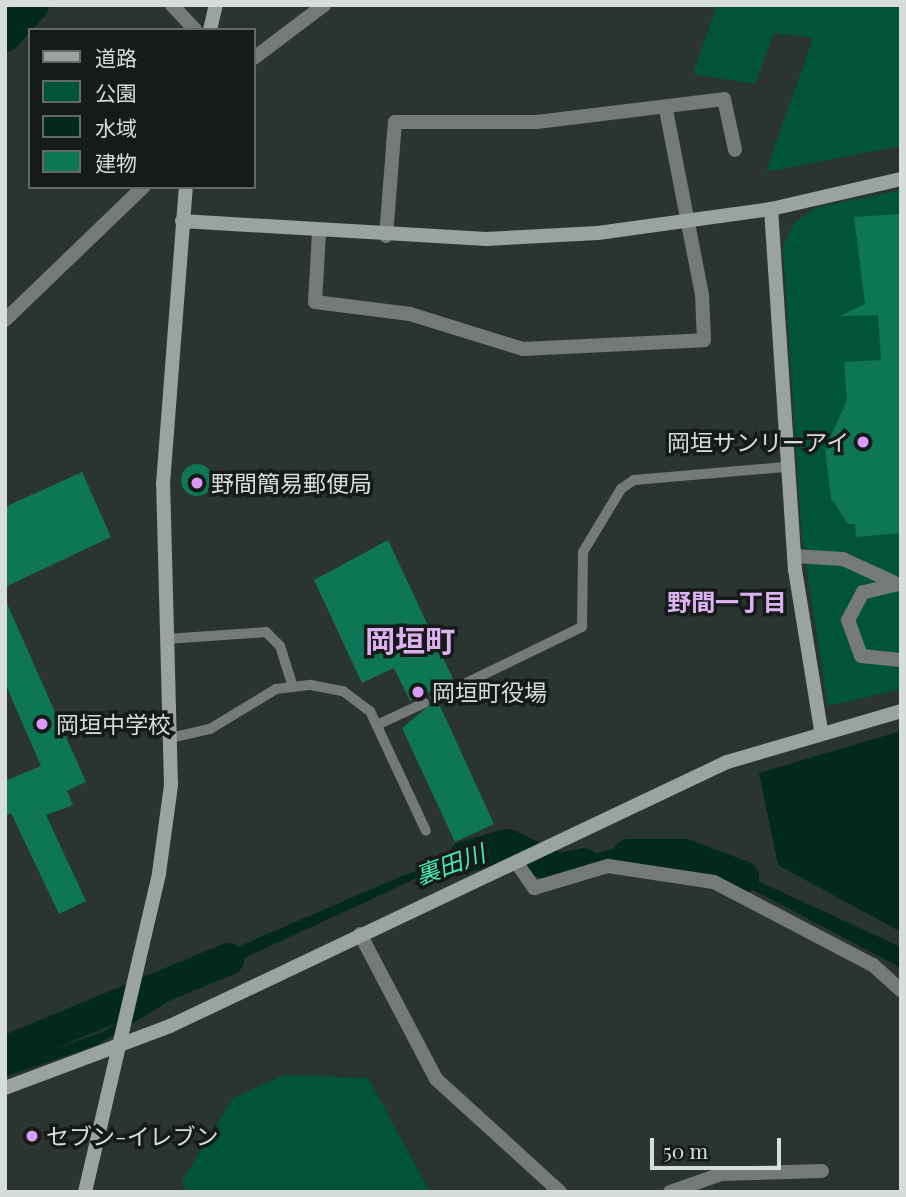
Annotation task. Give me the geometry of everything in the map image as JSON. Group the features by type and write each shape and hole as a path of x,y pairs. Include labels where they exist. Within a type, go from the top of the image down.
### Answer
{"street":[{"path":"172,5 193,28"},
{"path":"210,28 216,5"},
{"path":"256,56 324,5"},
{"path":"386,236 395,122 537,121 666,109 724,99 735,150"},
{"path":"320,233 315,302 410,314 523,349 705,340 688,222 666,109"},
{"path":"182,221 320,233 498,238 688,222 771,209 901,179"},
{"path":"5,320 141,189"},
{"path":"85,1192 159,873 171,785 163,484 186,189"},
{"path":"771,209 794,556 821,730"},
{"path":"794,556 843,559 900,584"},
{"path":"900,584 863,592 848,620 861,656 901,660"},
{"path":"5,1088 119,1048 727,762 821,730 901,710"},
{"path":"516,862 534,888 608,866 714,882 873,965 901,990"},
{"path":"360,934 436,1079 561,1192"},
{"path":"670,1192 721,1174 822,1171"}],"lane":[{"path":"435,698 582,627 586,542 628,484 787,467"},
{"path":"167,639 266,632 280,646 293,687"},
{"path":"170,738 210,729 255,700 293,687 311,685 360,699 377,725 426,831"},
{"path":"377,725 424,703"}],"green space":[{"path":"717,5 901,5 901,146 766,172 813,38 774,33 755,84 693,74"},
{"path":"901,190 901,689 828,706 802,539 783,246 795,222 815,208"},
{"path":"283,1075 368,1078 430,1192 187,1192 182,1181 233,1098"}],"water":[{"path":"901,731 901,932 778,865 759,773"},
{"name":"裏田川","path":"499,843 559,864 619,847 721,864 901,947 901,968 723,874 629,858 559,872 498,853 426,874 229,965 97,1045 5,1077 5,1066 103,1032 242,945 402,876"}],"building":[{"name":"岡垣サンリーアイ","path":"901,214 901,533 856,537 855,524 848,524 831,498 825,449 847,400 844,362 881,360 878,315 840,316 865,304 854,217"},
{"name":"野間簡易郵便局","path":"197,464 209,468 213,480 209,492 197,496 185,492 181,480 185,468"},
{"path":"82,472 111,537 5,587 5,507"},
{"name":"岡垣町役場","path":"388,540 454,681 410,701 394,668 362,683 314,580"},
{"name":"岡垣中学校","path":"5,599 86,782 67,791 73,805 46,815 86,901 59,914 11,813 5,816 5,781 41,766 5,683"},
{"path":"431,704 439,704 494,824 455,842 402,728"}],"waterway":[{"path":"5,36 33,5"},
{"name":"裏田川","path":"465,857 507,845 559,869 584,864"},
{"name":"裏田川","path":"628,855 685,855 743,877"},
{"name":"裏田川","path":"5,1052 228,959"}],"place":[{"name":"岡垣サンリーアイ","path":"863,442"},
{"name":"野間簡易郵便局","path":"197,483"},
{"name":"岡垣町役場","path":"418,692"},
{"name":"岡垣中学校","path":"42,724"},
{"name":"セブン-イレブン","path":"32,1136"}],"district":[{"name":"野間一丁目","path":"727,602"},
{"name":"岡垣町","path":"410,640"}]}
